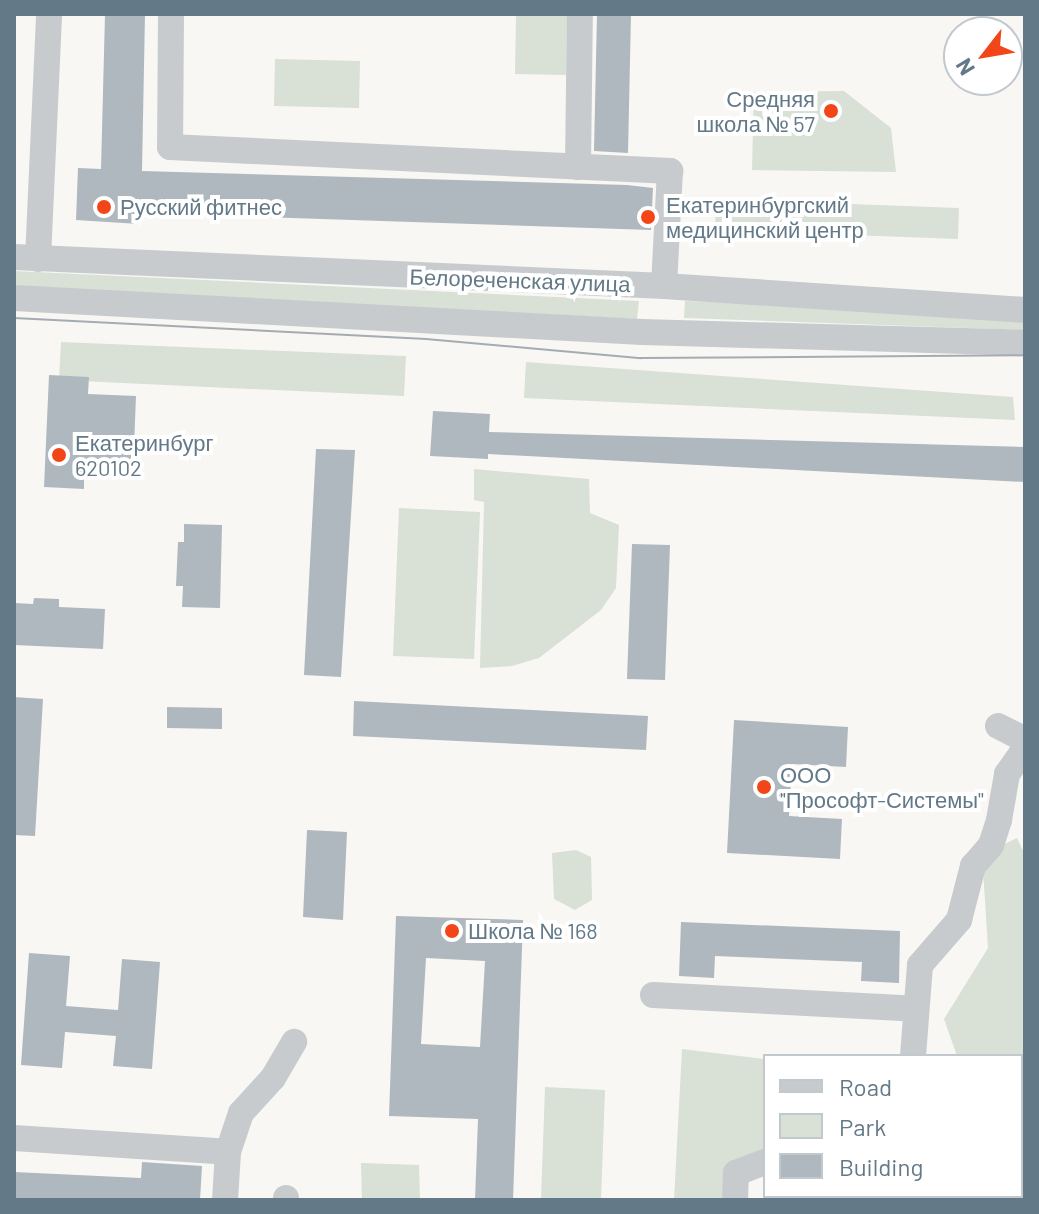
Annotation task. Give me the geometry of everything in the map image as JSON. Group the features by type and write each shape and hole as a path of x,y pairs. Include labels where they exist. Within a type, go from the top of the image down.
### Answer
{"street":[{"path":"26,258 49,14"},
{"path":"171,14 170,147 670,171 664,286"},
{"path":"578,167 580,14"},
{"name":"Белореченская улица","path":"26,258 664,286 1025,310"},
{"name":"Белореченская улица","path":"14,298 642,332 1025,343"},
{"path":"998,726 1025,740"},
{"path":"913,1054 920,965 959,920 973,866 991,845 1007,774 1025,748"},
{"path":"653,995 916,1009"},
{"path":"225,1200 228,1152 241,1113 273,1078 294,1042"},
{"path":"14,1138 228,1152"},
{"path":"735,1200 736,1173 763,1163"}],"green space":[{"path":"516,14 567,14 566,75 515,74"},
{"path":"275,59 360,61 359,108 274,106"},
{"path":"844,91 891,128 896,172 752,170 754,92"},
{"path":"716,199 959,208 958,239 715,230"},
{"path":"14,271 639,301 637,319 14,288"},
{"path":"685,301 1025,312 1025,330 684,318"},
{"path":"61,342 406,356 404,396 59,380"},
{"path":"526,362 1013,397 1015,420 524,398"},
{"path":"474,469 589,479 590,513 619,525 616,588 601,610 539,658 512,666 480,668 484,502 474,500"},
{"path":"399,508 480,512 474,659 393,656"},
{"path":"1017,838 1025,855 1025,1104 1023,1054 956,1054 944,1019 988,948 982,855"},
{"path":"576,850 591,857 592,900 575,910 554,899 552,853"},
{"path":"682,1049 763,1059 763,1152 726,1165 725,1200 674,1200"},
{"path":"545,1087 605,1090 601,1200 541,1200"},
{"path":"361,1163 419,1165 420,1200 362,1200"}],"building":[{"path":"105,14 145,14 142,171 653,188 651,230 140,213 139,224 76,220 78,168 101,169"},
{"path":"597,14 631,14 628,153 594,151"},
{"path":"49,375 89,377 88,394 136,396 133,472 84,470 84,489 44,487"},
{"path":"433,411 490,414 489,432 1025,447 1025,482 488,454 488,459 430,456"},
{"path":"316,449 355,450 341,677 304,675"},
{"path":"184,524 222,525 220,608 182,607 183,586 176,586 178,542 184,542"},
{"path":"632,544 670,545 665,680 627,679"},
{"path":"34,598 59,599 59,607 105,609 103,649 14,645 14,603 33,604"},
{"path":"14,697 43,699 35,836 14,835"},
{"path":"354,701 648,716 646,750 353,736"},
{"path":"167,707 222,708 222,729 167,728"},
{"path":"734,720 848,727 846,767 792,764 789,816 842,819 840,859 727,853"},
{"path":"307,830 347,832 343,920 303,917"},
{"path":"396,916 523,920 513,1200 475,1200 478,1119 389,1116","holes":["426,958 485,961 480,1047 421,1044"]},
{"path":"681,922 900,931 899,983 861,981 862,962 715,956 714,978 679,976"},
{"path":"29,953 70,956 66,1006 118,1010 122,959 160,962 152,1069 113,1066 116,1036 65,1032 62,1068 21,1065"},
{"path":"142,1162 202,1166 200,1200 14,1200 14,1172 141,1178"}],"tram line":[{"path":"14,318 426,339 641,358 1025,355"}],"place":[{"name":"Средняя школа № 57","path":"831,111"},
{"name":"Русский фитнес","path":"104,207"},
{"name":"Екатеринбургский медицинский центр","path":"648,217"},
{"name":"Екатеринбург 620102","path":"59,455"},
{"name":"ООО \"Прософт-Системы\"","path":"764,787"},
{"name":"Школа № 168","path":"452,931"}]}
